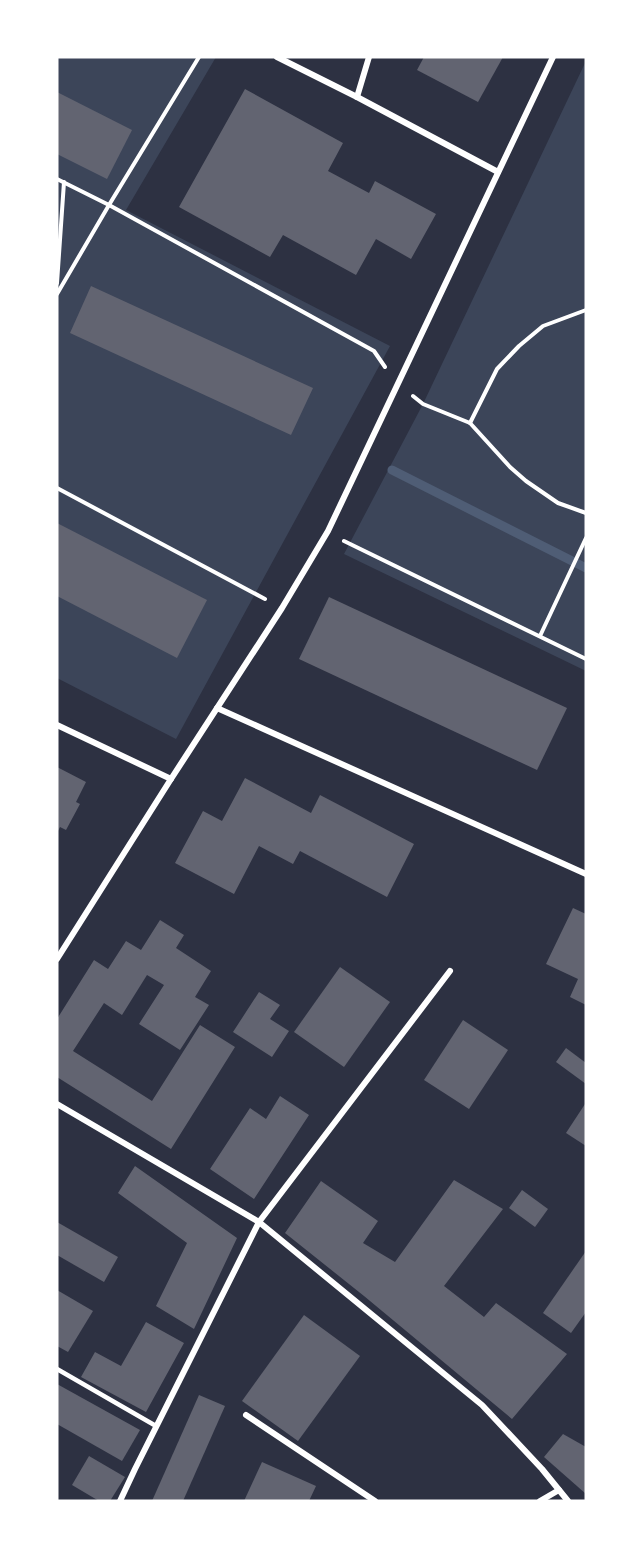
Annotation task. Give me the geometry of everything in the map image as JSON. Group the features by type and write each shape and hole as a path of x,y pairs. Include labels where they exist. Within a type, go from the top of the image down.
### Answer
{"street":[{"path":"277,57 498,172"},
{"path":"357,97 369,57"},
{"path":"57,959 282,609 328,531 553,57"},
{"path":"217,708 586,874"},
{"path":"57,725 171,779"},
{"path":"120,1501 259,1222 450,971"},
{"path":"57,1104 259,1222 463,1389 503,1426 568,1501"},
{"path":"246,1415 375,1501"},
{"path":"540,1501 559,1490"}],"lane":[{"path":"57,1369 156,1426"}],"path":[{"path":"57,294 200,57"},
{"path":"57,179 109,205 374,351 398,384 423,404 470,423 526,481 558,502 586,513"},
{"path":"57,283 64,182"},
{"path":"470,423 497,369 519,346 543,326 586,310"},
{"path":"57,488 282,609"},
{"path":"328,531 347,543 586,659"},
{"path":"540,636 586,538"}],"shaded area":[{"path":"57,57 216,57 126,210 390,346 176,739 57,678"},
{"path":"586,61 586,671 344,554 423,404"}],"building":[{"path":"424,57 503,57 478,102 417,70"},
{"path":"245,89 343,143 328,171 369,193 375,181 436,214 411,259 376,239 356,275 283,235 270,257 179,207"},
{"path":"57,92 132,130 107,179 57,154"},
{"path":"91,286 313,388 291,435 70,333"},
{"path":"57,523 207,600 177,658 57,596"},
{"path":"329,597 567,708 537,770 299,659"},
{"path":"57,767 86,782 76,802 80,804 66,830 60,827 57,833"},
{"path":"245,778 311,813 320,795 414,844 387,897 300,851 293,864 259,846 234,894 175,863 203,811 222,821"},
{"path":"573,908 586,914 586,1005 570,997 578,979 546,964"},
{"path":"160,920 184,935 176,948 211,971 195,997 209,1005 180,1050 139,1024 164,985 147,975 122,1015 104,1003 73,1051 152,1101 200,1025 235,1047 171,1149 57,1077 57,1019 94,960 108,969 126,941 141,950"},
{"path":"340,967 390,1002 344,1067 294,1032"},
{"path":"259,992 280,1005 270,1019 289,1031 272,1057 233,1032"},
{"path":"463,1020 508,1050 469,1109 424,1080"},
{"path":"566,1048 586,1063 586,1084 556,1062"},
{"path":"280,1096 309,1115 254,1199 210,1169 250,1108 266,1119"},
{"path":"586,1105 586,1146 566,1133"},
{"path":"135,1166 237,1238 194,1329 156,1306 187,1243 118,1193"},
{"path":"454,1180 503,1209 444,1286 484,1317 496,1303 567,1354 512,1419 285,1233 321,1181 378,1221 363,1243 395,1262"},
{"path":"522,1190 548,1209 535,1227 509,1208"},
{"path":"57,1222 118,1257 104,1282 57,1255"},
{"path":"586,1251 586,1312 571,1333 543,1313"},
{"path":"57,1290 93,1311 68,1352 57,1346"},
{"path":"304,1315 360,1356 298,1441 242,1401"},
{"path":"146,1322 184,1343 146,1412 81,1377 95,1352 121,1366"},
{"path":"57,1384 140,1430 122,1461 57,1424"},
{"path":"199,1395 225,1406 183,1501 152,1501"},
{"path":"563,1434 586,1447 586,1494 544,1457"},
{"path":"89,1456 125,1477 110,1501 99,1501 72,1485"},
{"path":"262,1462 316,1486 309,1501 244,1501"}],"waterway":[{"path":"392,470 586,568"}]}
